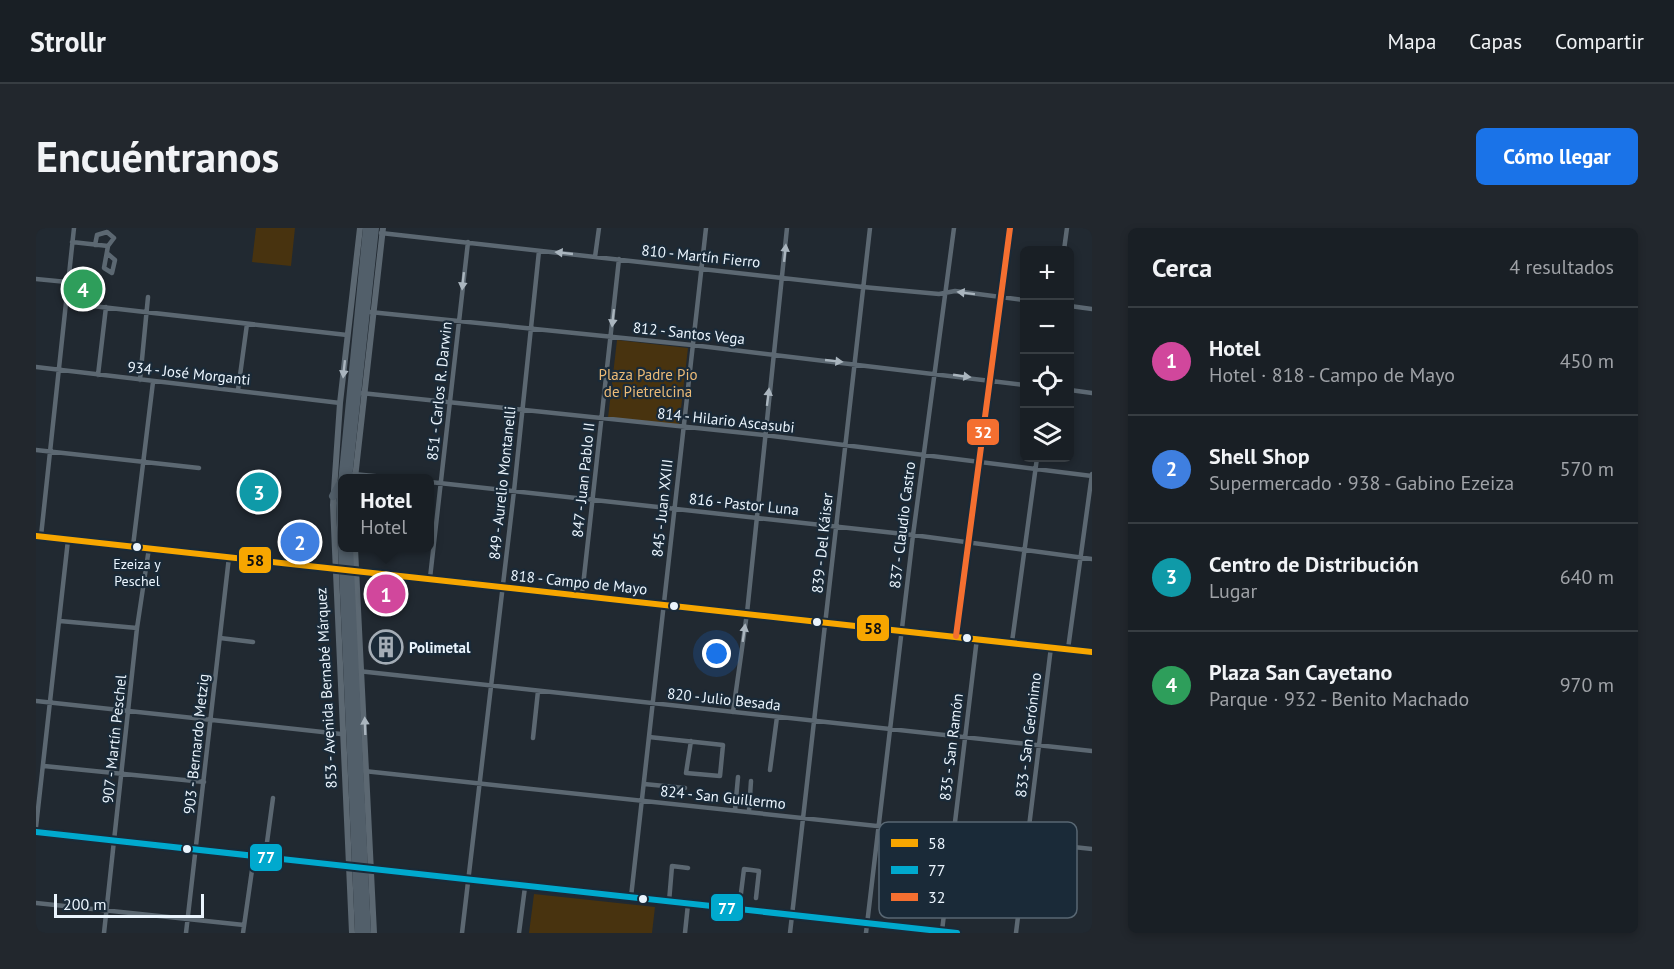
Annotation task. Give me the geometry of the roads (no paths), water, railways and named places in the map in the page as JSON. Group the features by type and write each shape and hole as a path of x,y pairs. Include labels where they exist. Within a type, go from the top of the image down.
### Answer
{"main road":[{"name":"853 - Avenida Bernabé Márquez","path":"349,474 361,311 376,230"},
{"name":"853 - Avenida Bernabé Márquez","path":"350,474 360,393 361,311"},
{"path":"333,496 338,490"},
{"name":"853 - Avenida Bernabé Márquez","path":"346,552 359,770"},
{"name":"853 - Avenida Bernabé Márquez","path":"348,552 345,568 358,671 359,933"},
{"path":"36,832 360,868"},
{"name":"853 - Avenida Bernabé Márquez","path":"360,868 367,933"}],"street":[{"path":"38,536 50,452 74,228"},
{"name":"853 - Avenida Bernabé Márquez","path":"360,228 361,311"},
{"path":"595,256 599,228"},
{"name":"845 - Juan XXIII","path":"631,897 706,228"},
{"path":"733,712 747,613 755,518 787,228"},
{"name":"839 - Del Káiser","path":"790,933 870,228"},
{"name":"837 - Claudio Castro","path":"866,933 901,630 954,228"},
{"path":"956,636 1010,228"},
{"path":"1065,246 1067,228"},
{"name":"853 - Avenida Bernabé Márquez","path":"338,526 333,496 347,335 361,311 376,230"},
{"name":"810 - Martín Fierro","path":"376,230 539,251 863,287 944,294 955,291 1020,299"},
{"path":"95,245 97,235 104,231 114,238 108,246 108,254"},
{"path":"72,242 108,246"},
{"name":"851 - Carlos R. Darwin","path":"434,543 468,242"},
{"name":"849 - Aurelio Montanelli","path":"462,933 492,686 539,251"},
{"name":"847 - Juan Pablo II","path":"582,595 619,259"},
{"path":"36,279 68,282"},
{"path":"140,380 148,297"},
{"path":"66,303 347,335"},
{"path":"98,375 106,307"},
{"path":"1074,307 1092,309"},
{"name":"812 - Santos Vega","path":"361,311 855,363 1020,384"},
{"path":"238,390 247,324"},
{"name":"934 - José Morganti","path":"36,367 340,403"},
{"path":"134,546 153,382"},
{"path":"1074,391 1092,393"},
{"name":"814 - Hilario Ascasubi","path":"360,393 764,435 1092,475"},
{"path":"36,450 199,468"},
{"path":"1012,642 1036,462"},
{"path":"1068,649 1092,475"},
{"name":"816 - Pastor Luna","path":"434,482 836,526 1092,559"},
{"name":"818 - Campo de Mayo","path":"38,536 1092,652"},
{"path":"36,827 68,540"},
{"name":"907 - Martín Peschel","path":"104,933 149,548"},
{"name":"853 - Avenida Bernabé Márquez","path":"342,552 345,568 341,734 360,868 374,933"},
{"name":"853 - Avenida Bernabé Márquez","path":"345,568 353,552"},
{"name":"851 - Carlos R. Darwin","path":"430,578 433,552"},
{"name":"903 - Bernardo Metzig","path":"186,933 229,557"},
{"path":"60,621 138,628"},
{"path":"220,638 254,642"},
{"name":"835 - San Ramón","path":"954,822 977,638"},
{"name":"833 - San Gerónimo","path":"1029,822 1051,647"},
{"name":"820 - Julio Besada","path":"358,671 1092,751"},
{"path":"533,738 538,691"},
{"path":"36,701 341,734"},
{"path":"770,770 777,717"},
{"path":"650,737 691,741 723,745 720,776 686,773 691,741"},
{"path":"44,766 204,782"},
{"name":"853 - Avenida Bernabé Márquez","path":"352,933 360,868 359,770"},
{"name":"824 - San Guillermo","path":"359,770 878,826"},
{"path":"735,810 738,777"},
{"path":"748,812 751,781"},
{"path":"644,784 685,788"},
{"path":"265,857 273,798"},
{"name":"824 - San Guillermo","path":"1077,847 1092,849"},
{"path":"243,933 254,856"},
{"path":"669,902 672,866 688,868"},
{"path":"360,868 927,932 957,933"},
{"path":"739,909 744,869 759,871 756,898"},
{"path":"519,933 525,887"},
{"path":"36,903 244,925"},
{"path":"685,933 688,904"},
{"name":"835 - San Ramón","path":"942,931 943,918"},
{"name":"833 - San Gerónimo","path":"1016,933 1018,918"}],"place":[{"name":"Plaza San Cayetano","path":"83,289"},
{"name":"Centro de Distribución","path":"259,492"},
{"name":"Shell Shop","path":"300,542"},
{"name":"Ezeiza y Peschel","path":"137,547"},
{"name":"Hotel","path":"386,594"},
{"name":"Polimetal","path":"386,647"}],"park label":[{"name":"Plaza Padre Pio de Pietrelcina","path":"648,382"}]}
